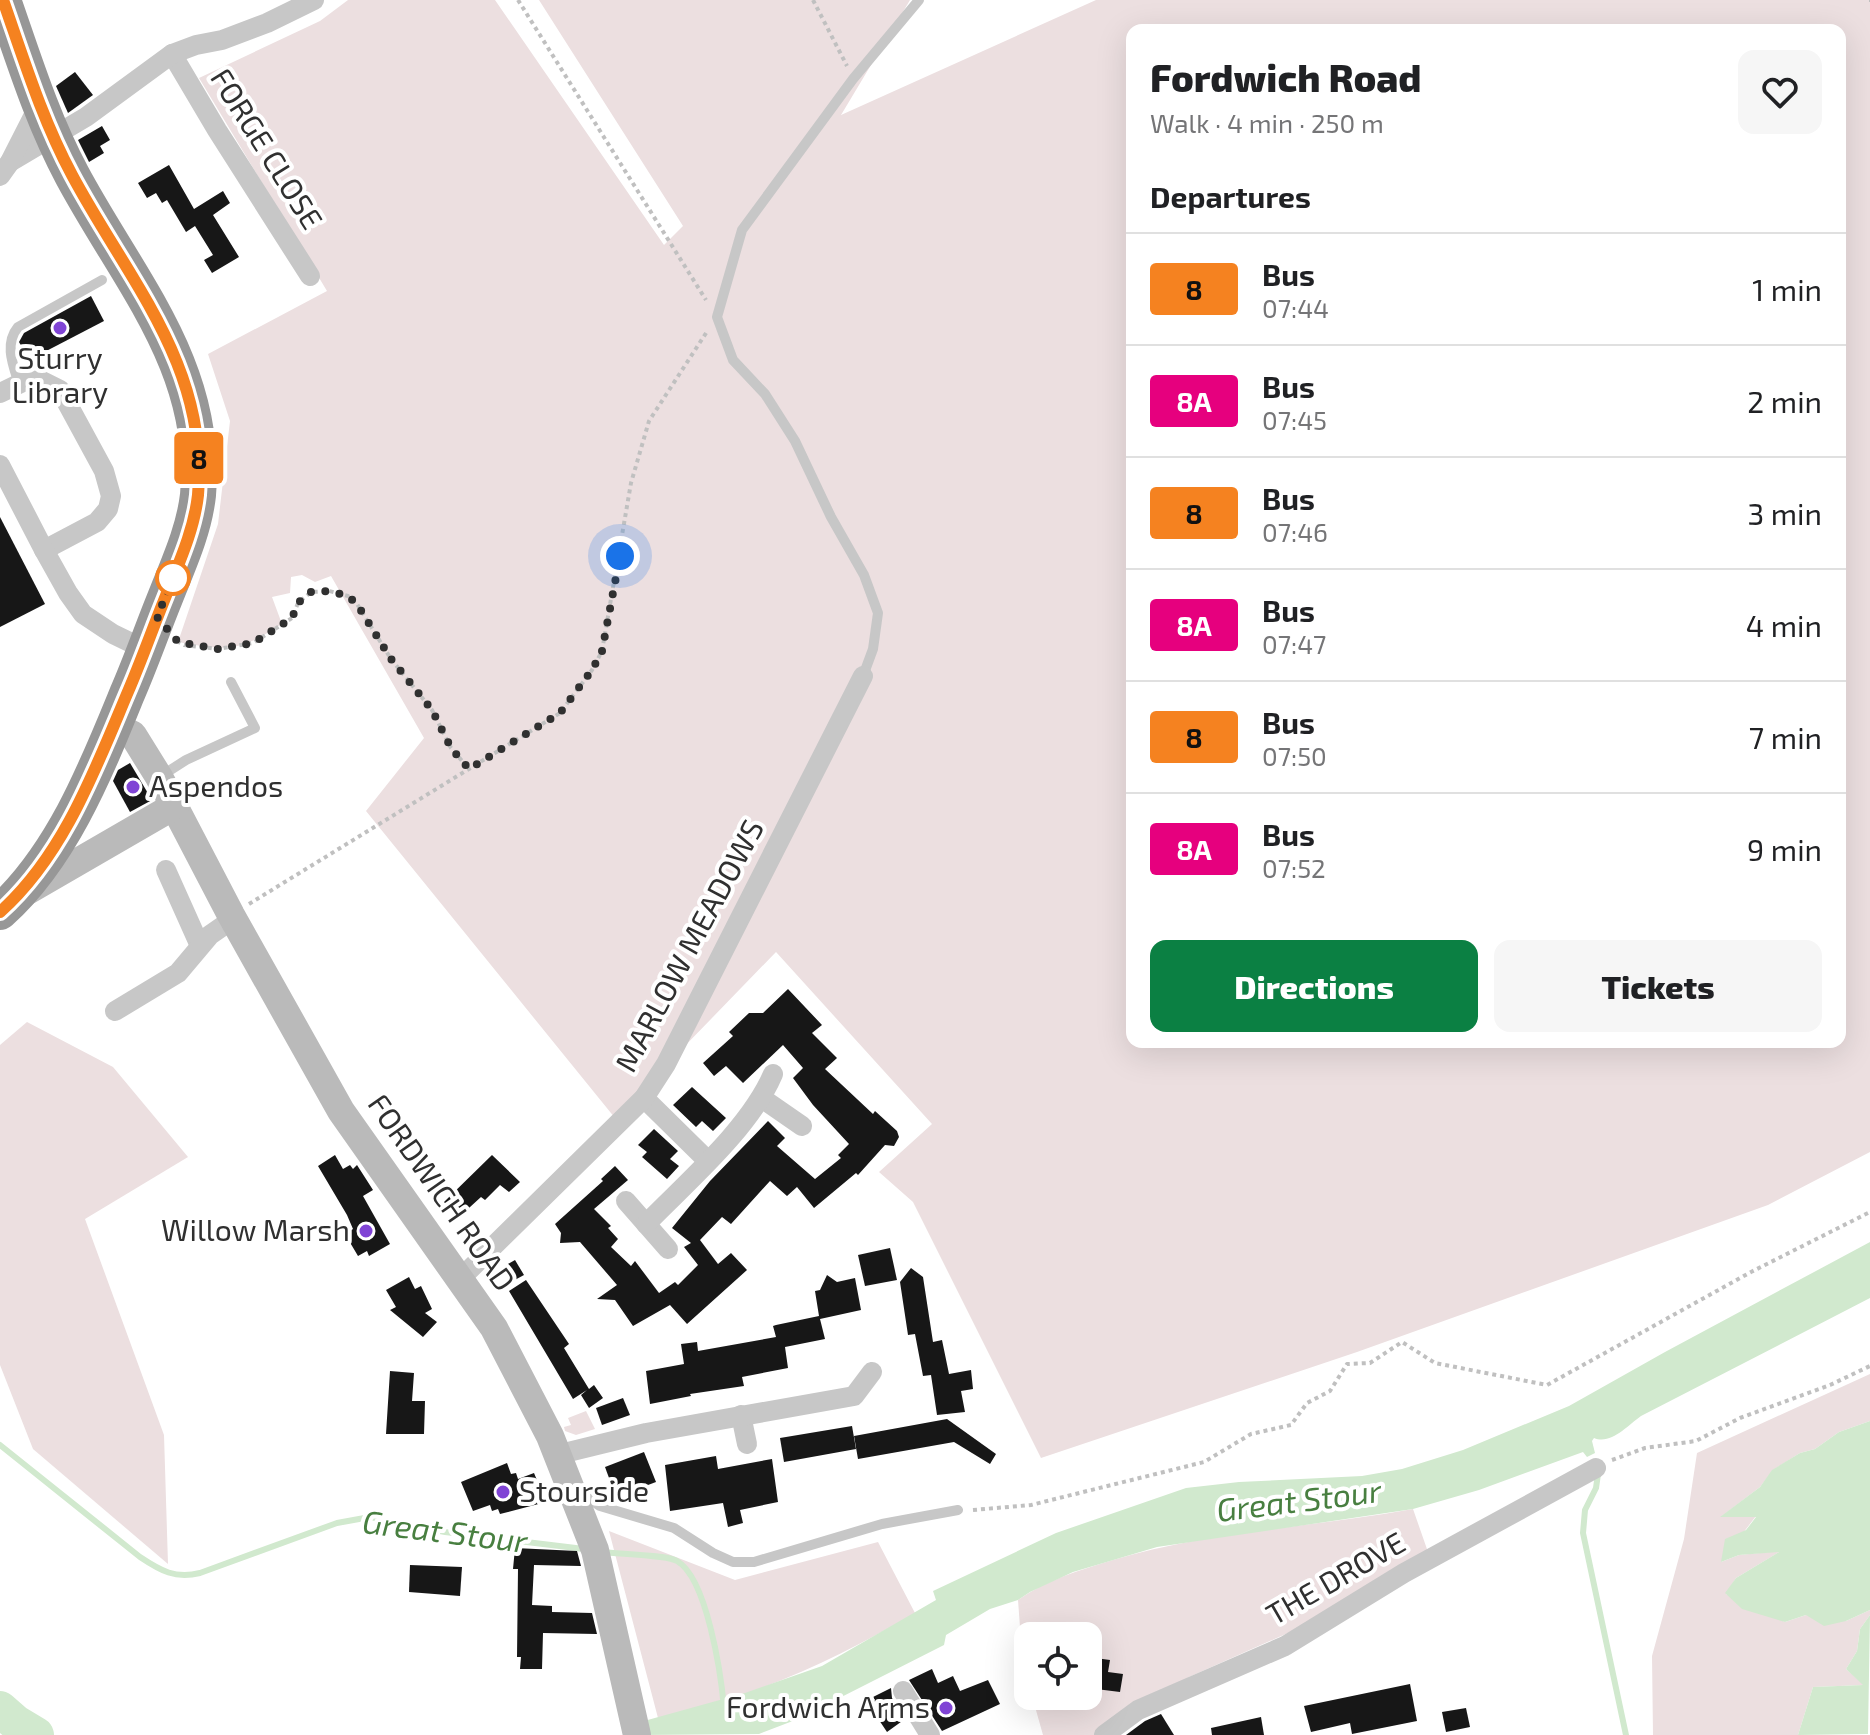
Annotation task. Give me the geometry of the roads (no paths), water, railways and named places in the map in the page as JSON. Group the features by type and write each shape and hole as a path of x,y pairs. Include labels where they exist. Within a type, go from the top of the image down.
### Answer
{"highway":[{"path":"3,0 46,121 74,178 144,294 174,353 191,400 199,450 198,496 190,533 114,726 52,851 8,904"}],"street":[{"path":"5,169 46,121 86,117 172,54 237,35 314,0"},
{"name":"FORGE CLOSE","path":"172,54 211,135 310,276"},
{"path":"5,169 46,121"},
{"path":"9,389 27,380 42,381 60,390 104,471 111,496 108,509 97,522 44,550"},
{"path":"0,465 44,550 83,614 113,634 152,634"},
{"name":"MARLOW MEADOWS","path":"460,1279 644,1098 666,1064 863,676"},
{"name":"FORDWICH ROAD","path":"114,726 133,735 176,805 232,917 341,1111 494,1328 550,1436 595,1550 635,1727"},
{"path":"8,904 176,805"},
{"path":"166,870 200,946"},
{"path":"115,1011 178,973 200,946 232,917"},
{"path":"646,1224 763,1099 773,1074"},
{"path":"644,1098 708,1161"},
{"path":"763,1099 802,1126"},
{"path":"626,1201 668,1249"},
{"path":"556,1455 646,1433 854,1396 872,1372"},
{"path":"741,1415 747,1444"},
{"name":"THE DROVE","path":"1104,1735 1138,1710 1285,1646 1404,1573 1596,1468"},
{"path":"903,1691 930,1735"}],"lane":[{"path":"863,676 873,649 878,613 864,575 831,517 795,441 765,394 733,360 717,317 742,230 853,79 919,0"},
{"path":"9,389 10,345 18,327 102,280"},
{"path":"159,777 186,760 255,728 231,682"},
{"path":"570,1487 600,1506 674,1528 733,1562 754,1562 882,1524 958,1510"}],"water":[{"name":"Great Stour","path":"1870,1242 1870,1298 1641,1416 1613,1437 1594,1438 1595,1453 1587,1457 1583,1452 1479,1490 1413,1509 1157,1547 1073,1572 1018,1600 990,1609 946,1635 944,1645 798,1719 759,1734 640,1735 644,1721 745,1693 822,1666 936,1600 933,1591 1056,1533 1186,1488 1362,1476 1402,1469 1463,1450 1569,1406"},
{"path":"1870,1421 1870,1610 1846,1621 1824,1626 1806,1615 1785,1622 1742,1609 1725,1593 1736,1578 1779,1552 1739,1555 1721,1562 1725,1539 1746,1530 1756,1517 1720,1517 1760,1487 1772,1470 1800,1453 1815,1449 1839,1432"},
{"path":"1870,1615 1868,1734 1798,1735 1813,1687 1863,1685 1846,1669 1857,1651 1860,1629"}],"waterway":[{"name":"Great Stour","path":"0,1445 140,1557 176,1574 200,1573 337,1523 370,1517 445,1532 584,1549"},
{"path":"1598,1474 1596,1488 1585,1510 1583,1533 1626,1735"},
{"name":"Great Stour","path":"603,1552 672,1559 688,1571 697,1586 711,1628 724,1708"},
{"name":"Great Stour","path":"0,1709 36,1735"}],"place":[{"name":"Sturry Library","path":"60,328"},
{"name":"Aspendos","path":"133,787"},
{"name":"Willow Marsh","path":"366,1231"},
{"name":"Stourside","path":"503,1492"},
{"name":"Fordwich Arms","path":"946,1708"}]}
